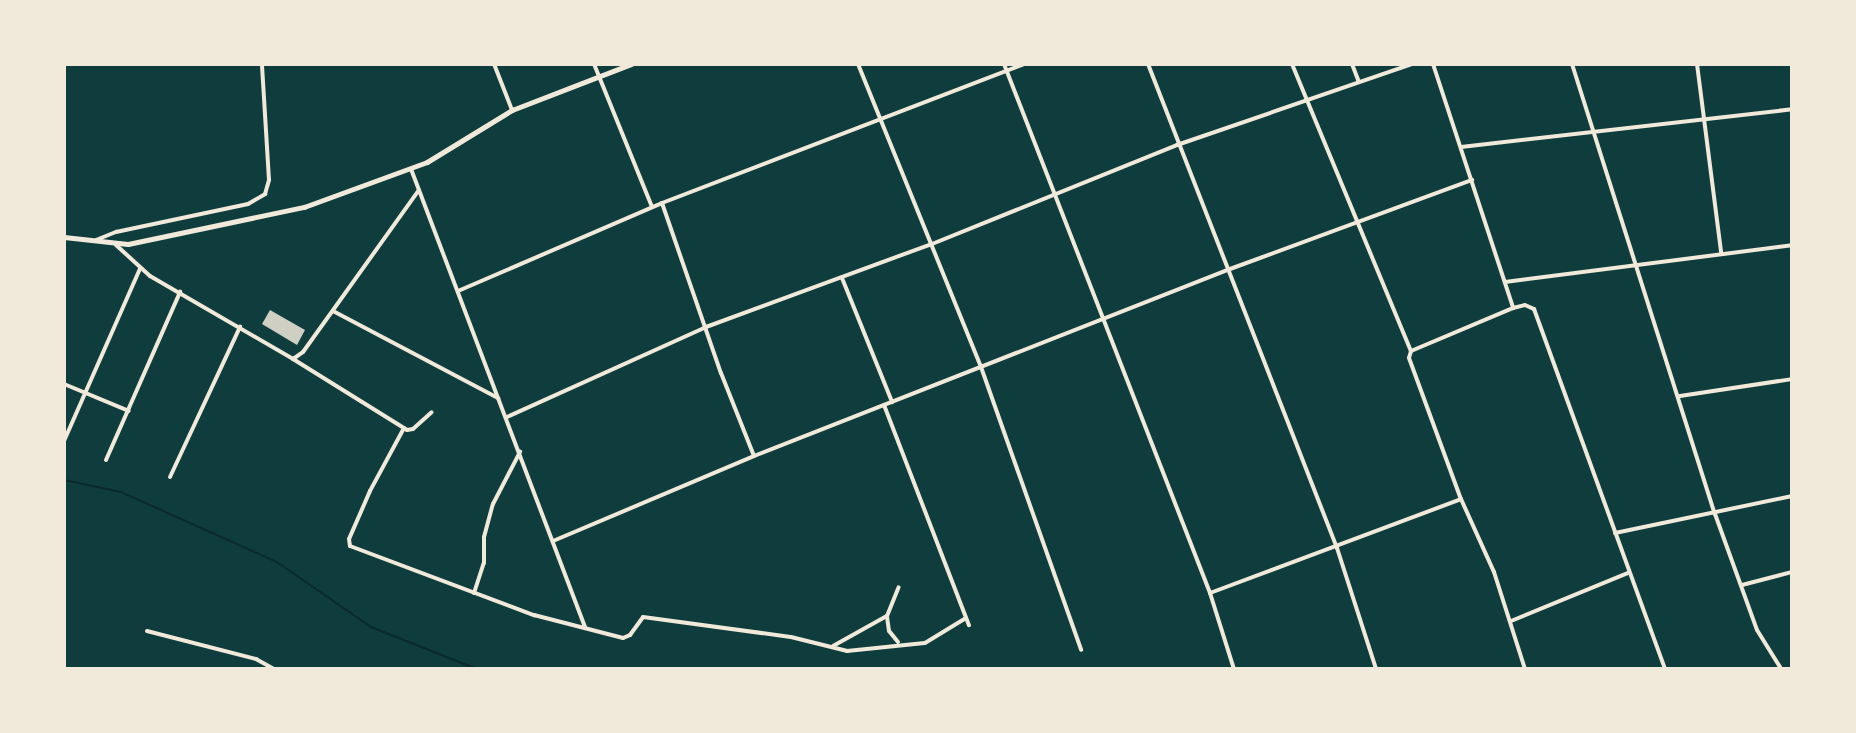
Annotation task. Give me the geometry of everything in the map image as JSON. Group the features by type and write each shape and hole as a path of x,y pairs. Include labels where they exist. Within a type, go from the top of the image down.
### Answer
{"street":[{"path":"93,241 116,232 248,204 265,194 269,180 262,64"},
{"path":"494,64 512,110"},
{"path":"594,64 652,207"},
{"path":"64,237 116,245 285,213 411,169 441,155 512,110 631,64"},
{"path":"858,64 981,367 1081,650"},
{"path":"1004,64 1210,593 1234,669"},
{"path":"458,291 652,207 1025,64"},
{"path":"1148,64 1177,145 1230,269 1337,548 1376,669"},
{"path":"1292,64 1411,351"},
{"path":"1352,64 1359,82"},
{"path":"507,417 706,327 932,244 1177,145 1412,64"},
{"path":"1433,64 1513,308"},
{"path":"1572,64 1715,514 1757,630 1780,667"},
{"path":"1697,64 1721,252"},
{"path":"1461,147 1792,109"},
{"path":"411,169 587,629"},
{"path":"553,541 754,456 1230,269 1472,180"},
{"path":"293,359 303,352 419,190"},
{"path":"662,203 754,456"},
{"path":"116,245 140,269 404,428 413,429 432,412"},
{"path":"1505,282 1792,245"},
{"path":"64,441 140,269"},
{"path":"842,278 892,402"},
{"path":"106,460 180,292"},
{"path":"1525,669 1494,572 1461,499 1408,355 1411,351 1513,308 1529,305 1537,315 1665,669"},
{"path":"332,311 501,399"},
{"path":"170,477 240,327"},
{"path":"1679,396 1792,379"},
{"path":"64,384 129,411"},
{"path":"884,405 969,625"},
{"path":"404,428 370,491 349,543 357,549 474,593 625,638 643,617 791,637 852,651 933,640 966,618"},
{"path":"474,593 484,563 484,537 493,504 520,452"},
{"path":"1615,533 1792,496"},
{"path":"1210,593 1461,499"},
{"path":"1742,585 1792,572"},
{"path":"1511,621 1628,573"},
{"path":"899,587 887,616 892,636 902,644"},
{"path":"832,646 887,616"},
{"path":"147,631 256,659 274,669"}],"building":[{"path":"270,310 305,330 297,345 262,324"}],"waterway":[{"path":"64,480 121,492 277,562 371,627 477,669"}]}
